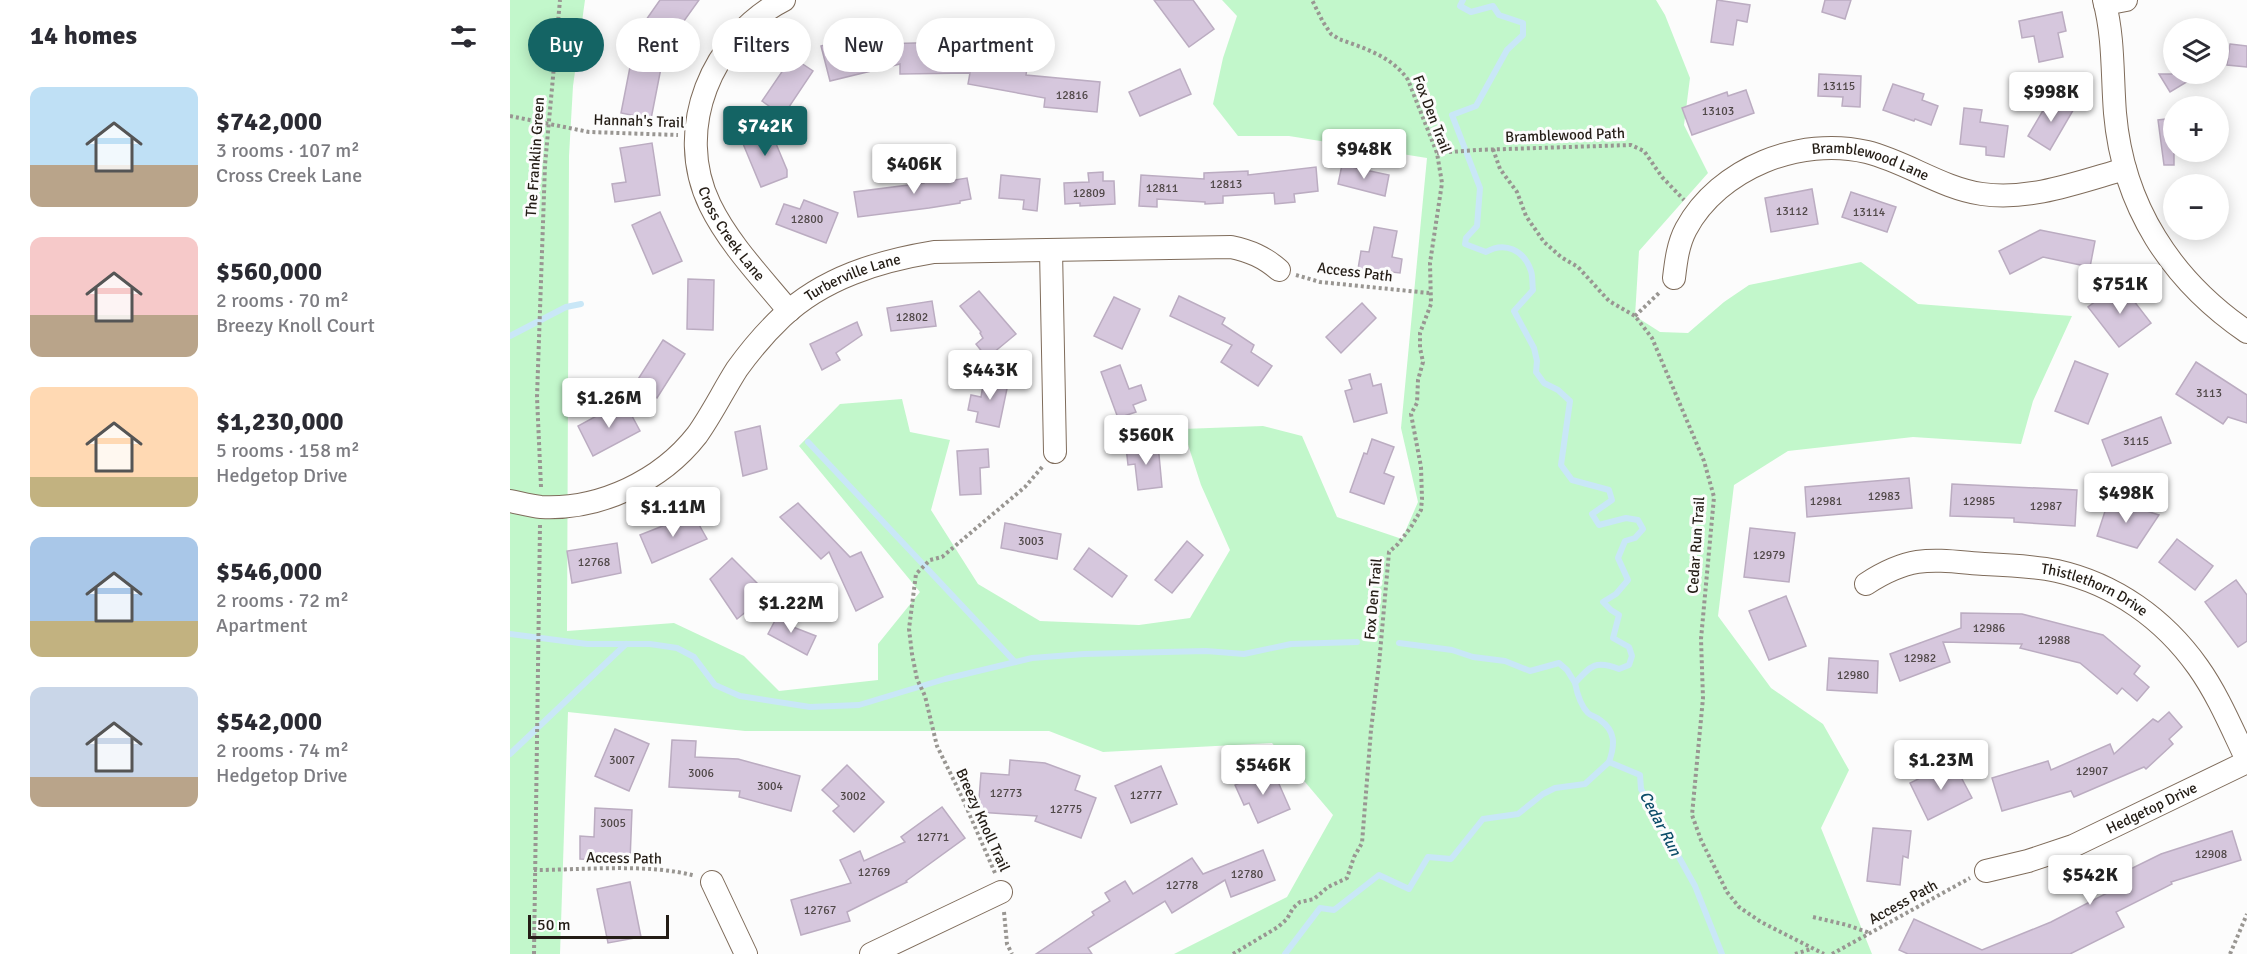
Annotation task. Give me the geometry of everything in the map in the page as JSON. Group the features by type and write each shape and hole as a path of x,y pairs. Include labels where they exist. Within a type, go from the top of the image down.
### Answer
{"street":[{"name":"Cross Creek Lane","path":"784,0 760,14 740,32 723,53 702,97 697,122 696,151 700,178 709,203 722,228 789,311"},
{"path":"2112,1 2115,115 2131,191 2147,225 2166,255 2189,283 2215,309 2247,332"},
{"name":"Bramblewood Lane","path":"1674,278 1682,239 1696,213 1712,195 1747,170 1766,160 1803,150 1832,148 1863,151 1885,157 1952,187 1982,194 2024,194 2059,188 2125,169"},
{"name":"Turberville Lane","path":"510,501 540,507 585,503 614,495 639,484 663,468 696,435 736,370 757,342 789,311 833,282 864,268 896,258 934,252 1231,247 1250,251 1279,270"},
{"path":"1051,250 1055,452"},
{"name":"Thistlethorn Drive","path":"1866,584 1905,563 1927,560 2056,571 2105,587 2154,618 2175,638 2199,668 2247,761"},
{"name":"Hedgetop Drive","path":"1986,871 2028,861 2073,846 2247,761"},
{"path":"712,882 746,954"},
{"path":"870,954 1001,892"}],"path":[{"name":"The Franklin Green","path":"540,507 537,398 539,316 548,123 560,0"},
{"name":"Fox Den Trail","path":"1233,954 1278,927 1287,920 1293,908 1300,902 1314,899 1328,887 1347,878 1353,857 1362,843 1389,552 1411,527 1421,510 1422,499 1421,467 1411,414 1417,403 1423,362 1420,333 1431,304 1430,263 1442,183 1437,153 1403,72 1393,63 1331,34 1311,0"},
{"name":"Hannah's Trail","path":"510,116 589,132 696,135"},
{"name":"Bramblewood Path","path":"1437,153 1631,145 1644,151 1662,177 1696,213"},
{"name":"Cedar Run Trail","path":"1493,150 1500,169 1517,192 1526,216 1544,242 1583,272 1609,301 1635,316 1652,338 1704,461 1714,497 1701,639 1703,698 1692,815 1701,840 1727,892 1739,907 1824,954"},
{"name":"Access Path","path":"1279,270 1320,282 1429,293"},
{"path":"1635,316 1674,278"},
{"name":"Breezy Knoll Trail","path":"1012,954 1007,944 1001,892 984,846 937,746 912,654 909,629 916,574 930,560 942,557 1025,487 1055,452"},
{"path":"534,954 540,507"},
{"name":"Access Path","path":"534,870 678,871 712,882"},
{"name":"Access Path","path":"1832,954 1961,882 1986,871"},
{"path":"2230,954 2247,914"},
{"path":"1813,917 1871,933"},
{"path":"1795,954 1812,949"}],"green space":[{"path":"510,0 585,0 582,18 528,18 528,72 575,72 569,156 567,631 674,623 744,656 779,691 878,680 878,644 920,592 799,446 840,404 902,399 910,432 950,440 931,510 978,584 1040,621 1139,625 1190,618 1230,550 1201,485 1183,429 1263,426 1302,436 1337,517 1402,539 1418,502 1401,428 1427,158 1289,136 1238,136 1213,104 1223,58 1237,16 1222,0 1656,0 1665,15 1690,78 1684,125 1708,173 1639,251 1635,316 1660,332 1688,333 1724,302 1749,285 1861,262 1918,304 2072,316 2033,401 2021,444 1913,437 1788,451 1734,485 1718,616 1771,688 1823,724 1849,770 1821,828 1872,954 1174,954 1287,897 1333,815 1272,743 1103,752 1049,731 745,731 568,712 560,954 510,954"}],"building":[{"path":"660,0 699,0 686,18 647,18"},
{"path":"1154,0 1193,0 1214,29 1189,47"},
{"path":"1717,0 1750,5 1747,22 1737,20 1733,45 1711,42"},
{"path":"1825,0 1851,0 1845,19 1822,12"},
{"path":"2062,12 2066,31 2058,33 2063,57 2039,62 2034,36 2022,38 2019,21"},
{"path":"904,43 916,43 916,72 1026,72 1026,75 1100,82 1097,112 1044,107 1045,98 968,84 970,73 900,74 904,72"},
{"path":"2230,44 2247,46 2247,67 2229,65"},
{"path":"1180,69 1191,94 1140,116 1129,92"},
{"path":"813,71 783,116 762,101 782,72"},
{"path":"629,72 660,72 651,119 621,113"},
{"path":"828,72 867,72 830,81"},
{"path":"1819,74 1861,76 1860,107 1842,106 1843,97 1818,96"},
{"path":"1893,84 1924,94 1922,100 1938,106 1931,125 1883,110"},
{"path":"2165,84 2183,84 2170,92"},
{"path":"1746,90 1754,113 1692,135 1682,108 1727,92 1728,96"},
{"path":"2058,97 2075,107 2050,150 2028,136 2045,107 2050,110"},
{"path":"1964,108 1982,110 1980,122 2008,126 2004,157 1986,155 1986,147 1960,144"},
{"path":"2163,119 2163,158 2158,120"},
{"path":"769,127 787,170 787,177 761,187 741,139"},
{"path":"652,143 660,195 615,202 612,184 626,182 620,148"},
{"path":"2164,162 2174,162 2174,165 2164,165"},
{"path":"1342,165 1389,175 1385,196 1338,184"},
{"path":"1316,167 1318,191 1294,194 1295,202 1275,204 1274,193 1223,196 1223,203 1205,204 1205,202 1157,199 1157,207 1139,206 1141,175 1204,179 1204,173 1248,171 1248,175"},
{"path":"953,169 955,180 967,178 971,199 929,208 858,217 854,192 924,183 923,174"},
{"path":"1103,172 1103,181 1114,181 1115,204 1080,206 1080,203 1065,204 1064,183 1089,182 1088,173"},
{"path":"1001,175 1040,179 1037,211 1023,209 1024,200 999,198"},
{"path":"1812,189 1818,224 1771,232 1765,198"},
{"path":"1851,192 1896,207 1887,232 1842,217"},
{"path":"804,200 838,213 826,243 776,224 784,204 800,209"},
{"path":"660,212 682,261 653,274 632,225"},
{"path":"1374,227 1397,231 1392,257 1402,259 1400,273 1386,274 1358,269 1361,251 1369,252"},
{"path":"2040,230 2095,241 2090,267 2043,257 2010,274 1999,251"},
{"path":"688,279 714,280 713,330 687,329"},
{"path":"2120,283 2151,323 2119,347 2088,307"},
{"path":"979,291 1016,334 987,358 976,344 983,338 981,332 960,306"},
{"path":"1179,296 1225,318 1222,324 1254,345 1251,352 1272,366 1258,386 1221,362 1232,345 1170,316"},
{"path":"1114,297 1140,309 1122,349 1094,336"},
{"path":"932,301 936,326 891,331 887,308"},
{"path":"1362,303 1376,318 1341,353 1326,337"},
{"path":"857,322 862,335 836,353 840,360 822,370 810,344"},
{"path":"663,340 685,354 657,398 635,384"},
{"path":"2075,361 2108,374 2088,424 2055,411"},
{"path":"2196,362 2247,395 2247,423 2228,417 2223,424 2176,394"},
{"path":"1120,365 1129,389 1141,385 1146,400 1133,405 1136,412 1118,418 1101,372"},
{"path":"985,374 1009,379 999,427 976,422 978,412 968,410 971,395 981,397"},
{"path":"1370,374 1373,386 1381,384 1387,413 1354,422 1345,391 1352,389 1349,380"},
{"path":"624,401 640,431 593,456 578,426"},
{"path":"2161,417 2171,443 2112,466 2102,440"},
{"path":"760,426 767,469 743,476 735,432"},
{"path":"1372,439 1394,447 1384,473 1394,477 1384,504 1350,492 1364,453 1367,454"},
{"path":"1158,444 1162,487 1138,490 1135,464 1128,465 1126,447"},
{"path":"988,449 989,467 980,468 981,494 960,495 957,451"},
{"path":"1909,478 1912,508 1807,517 1805,487"},
{"path":"1952,484 2077,490 2075,526 2014,522 2014,518 1950,516"},
{"path":"2109,499 2159,515 2137,548 2097,536"},
{"path":"798,503 850,557 861,552 883,597 856,611 829,552 821,559 780,517"},
{"path":"693,514 707,539 652,563 640,535"},
{"path":"1005,523 1061,534 1057,559 1001,548"},
{"path":"1750,528 1795,533 1789,582 1744,577"},
{"path":"2177,539 2213,566 2195,590 2159,562"},
{"path":"1187,541 1203,555 1172,593 1155,580"},
{"path":"617,543 621,573 572,583 567,551"},
{"path":"1089,548 1127,576 1112,597 1074,569"},
{"path":"732,558 768,594 737,619 710,579"},
{"path":"2236,580 2247,595 2247,641 2238,647 2205,602"},
{"path":"1786,596 1806,646 1769,660 1749,611"},
{"path":"780,611 795,620 793,627 816,636 807,655 768,634"},
{"path":"1961,613 2022,614 2103,635 2140,666 2134,674 2149,687 2137,701 2122,688 2117,694 2080,663 2020,648 2022,644 1943,642 1950,662 1900,681 1890,654 1961,628"},
{"path":"1829,658 1878,661 1877,693 1827,690"},
{"path":"2169,712 2182,727 2169,739 2173,744 2146,769 2144,767 2074,797 2071,791 2002,811 1992,778 2048,761 2051,770 2110,744 2114,754 2153,719 2158,722"},
{"path":"615,729 649,744 629,791 595,776"},
{"path":"672,740 696,741 695,757 738,759 800,776 791,811 739,797 740,791 669,787"},
{"path":"1010,760 1045,763 1080,776 1075,790 1096,798 1081,838 1035,821 1037,816 978,812 981,773 1009,775"},
{"path":"1953,762 1972,798 1928,820 1910,783"},
{"path":"847,765 884,802 854,832 833,811 839,806 822,790"},
{"path":"1161,766 1177,804 1131,823 1115,786"},
{"path":"1272,768 1290,809 1258,823 1249,803 1244,805 1235,785"},
{"path":"942,807 965,838 907,882 847,912 850,921 801,935 791,900 851,883 840,860 860,851 864,861 905,842 901,837"},
{"path":"595,808 632,810 630,861 580,859 580,836 594,837"},
{"path":"1873,828 1911,831 1908,858 1903,856 1900,885 1867,881"},
{"path":"2232,831 2241,860 2171,882 2172,884 2116,912 2124,927 2070,954 1908,954 1899,950 1914,919 1982,950 2051,922 2115,889 2110,879 2161,854"},
{"path":"1263,850 1275,880 1231,897 1225,880 1172,913 1165,901 1088,948 1092,954 1036,954 1094,915 1092,912 1110,901 1105,893 1125,881 1133,894 1192,858 1203,874"},
{"path":"630,882 641,937 608,943 597,889"}],"waterway":[{"path":"1463,0 1460,6 1471,12 1493,6 1499,15 1523,23 1523,35 1507,50 1476,106 1452,115 1480,188 1477,226 1466,238 1465,244 1486,252 1500,247 1507,248 1519,253 1528,264 1532,273 1533,290 1514,311 1534,348 1537,361 1536,372 1544,383 1558,390 1570,401 1561,465 1572,480 1609,490 1612,500 1592,514 1599,525 1626,518 1638,520 1643,529 1635,538 1625,541 1618,558 1628,580 1616,594 1603,602 1619,615 1613,638 1629,647 1632,656 1629,665 1619,669 1605,665 1594,666 1575,683 1579,699 1585,710 1609,729 1613,739 1609,762"},
{"path":"510,336 566,307 581,304"},
{"path":"808,442 1015,662"},
{"path":"510,634 587,644 650,644 677,648 694,657 715,685 740,696 810,707 859,705 945,679 1032,658 1084,654 1206,651 1244,654 1291,644 1357,642"},
{"path":"1399,643 1452,650 1473,657 1505,661 1530,671 1559,663 1567,670 1575,683"},
{"path":"510,754 626,644"},
{"name":"Cedar Run","path":"1285,954 1320,908 1334,910 1379,875 1409,889 1428,857 1451,859 1483,819 1518,814 1543,794 1555,788 1585,784 1609,762 1640,775 1641,789 1695,886 1722,954"}]}
